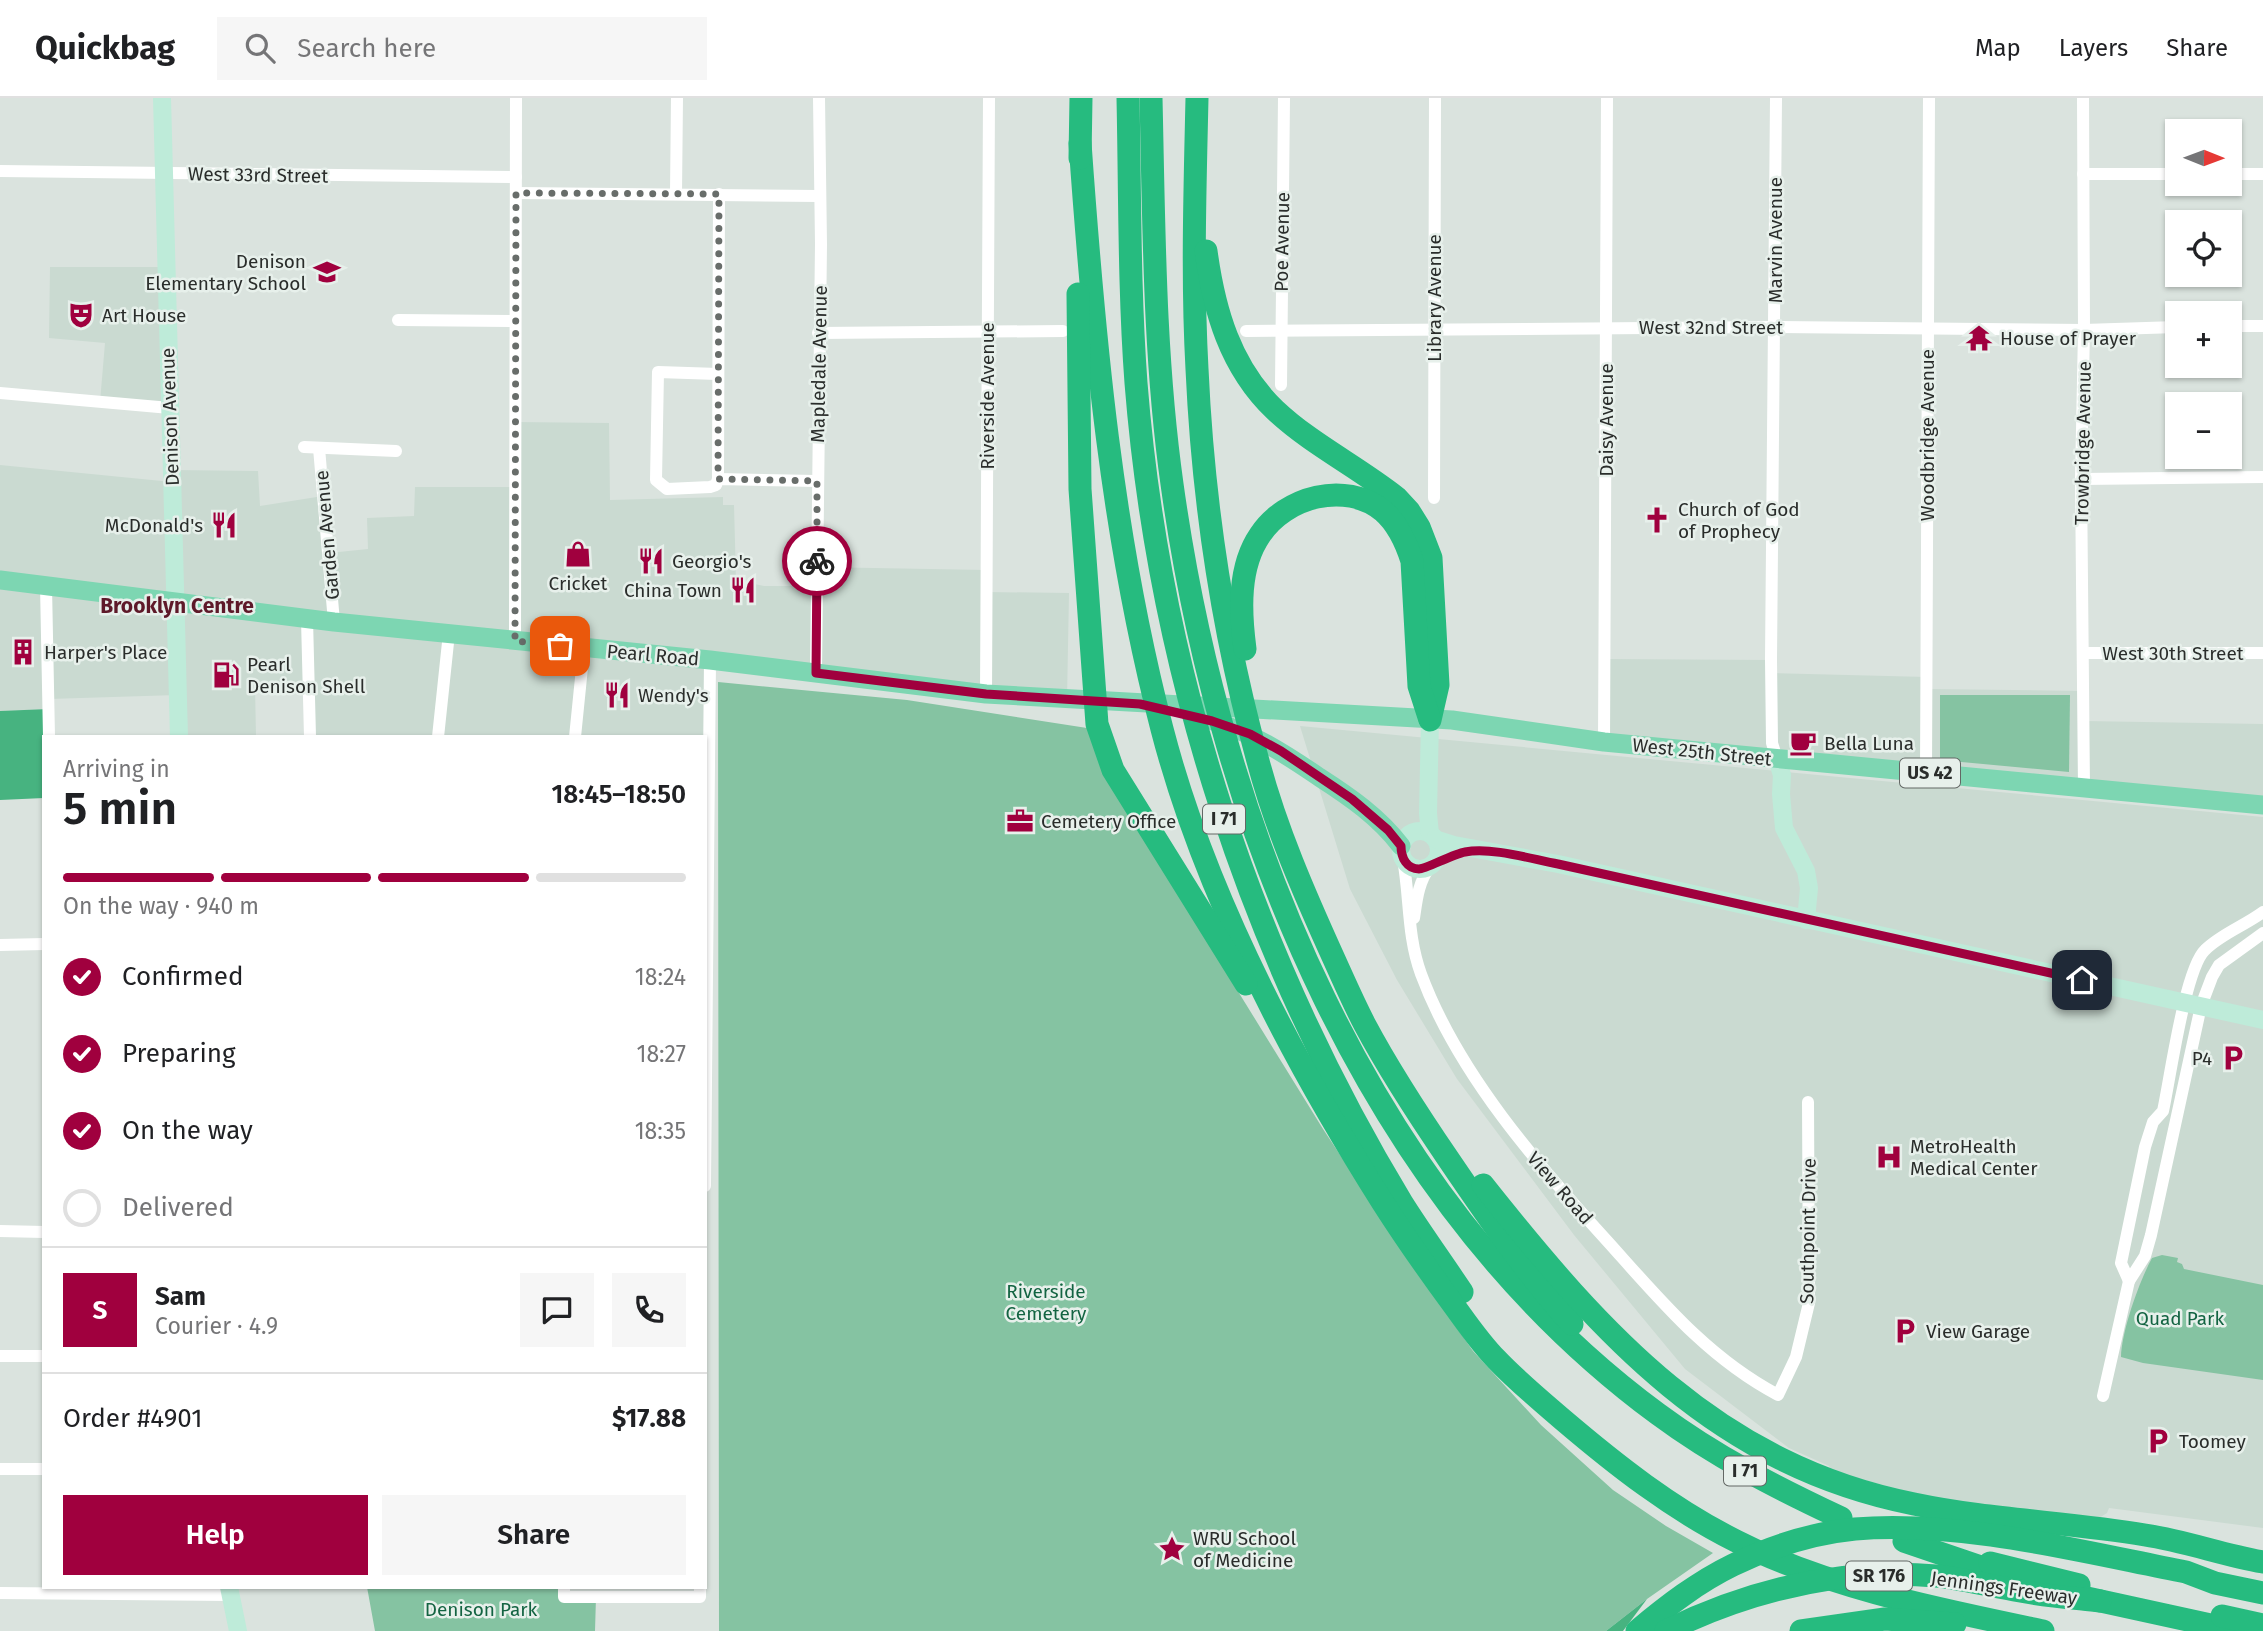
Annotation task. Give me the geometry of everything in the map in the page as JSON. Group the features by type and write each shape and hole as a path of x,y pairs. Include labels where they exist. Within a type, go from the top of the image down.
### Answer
{"highway":[{"path":"1080,98 1080,489 1094,701 1097,724 1113,770 1413,1250 1485,1347 1509,1372 1591,1444"},
{"name":"I 71","path":"1128,98 1136,385 1150,500 1165,589 1184,676 1205,758 1232,843 1299,1009 1356,1122 1403,1204 1511,1359 1591,1444 1652,1491 1742,1544 1845,1583 1905,1600 2043,1631"},
{"name":"I 71","path":"1151,98 1157,321 1163,411 1185,567 1204,658 1230,754 1261,852 1323,997 1383,1104 1426,1171 1478,1241 1542,1313 1606,1373 1656,1413 1732,1464 1836,1526"},
{"path":"1198,98 1194,319 1208,499 1236,672 1258,763 1285,841 1321,929 1363,1022 1385,1063 1514,1252 1566,1317 1656,1413"},
{"path":"1198,98 1206,249 1214,302 1222,329 1247,376 1275,410 1397,498 1419,527 1431,558 1433,579 1438,685 1430,720"},
{"path":"1080,143 1096,348 1111,471 1133,601 1162,729 1190,820 1215,886 1318,1097"},
{"path":"1285,841 1257,732 1244,644 1242,600 1249,558 1260,535 1274,518 1291,506 1329,495 1367,501 1397,527 1412,561 1419,686 1430,720"},
{"path":"1321,929 1382,1037 1479,1180 1570,1291 1639,1361 1704,1415 1784,1462 1818,1477 1873,1494 1941,1509 2149,1535 2263,1562"},
{"path":"1637,1631 1672,1602 1733,1565 1836,1526 1855,1529 1926,1528 2064,1548 2186,1572 2215,1583 2263,1593"},
{"path":"1904,1541 1966,1563 2099,1601 2238,1631"},
{"path":"1966,1563 1984,1562 2263,1625"},
{"path":"2186,1572 2218,1569 2263,1576"},
{"name":"Jennings Freeway","path":"1666,1631 1746,1597 1802,1584 1853,1578 1933,1576 2099,1601"},
{"name":"SR 176","path":"1801,1631 1885,1619 1933,1621 1998,1631"}],"main road":[{"name":"Pearl Road","path":"0,580 307,619 709,660 986,694 1132,704"},
{"name":"West 25th Street","path":"1132,704 1452,720 1604,742 2263,805"},
{"path":"1132,704 1233,727 1267,742 1352,799 1404,847"}],"street":[{"name":"Denison Avenue","path":"162,98 179,735"},
{"path":"515,641 516,98"},
{"path":"677,98 677,193"},
{"name":"Mapledale Avenue","path":"816,673 821,244 819,98"},
{"name":"Riverside Avenue","path":"986,694 989,98"},
{"name":"Poe Avenue","path":"1281,385 1284,98"},
{"name":"Library Avenue","path":"1434,498 1435,98"},
{"name":"Daisy Avenue","path":"1604,742 1607,98"},
{"name":"Marvin Avenue","path":"1776,98 1771,660 1772,743 1777,759"},
{"name":"Woodbridge Avenue","path":"1926,772 1929,98"},
{"name":"Trowbridge Avenue","path":"2083,98 2084,330 2081,479 2084,788"},
{"name":"West 33rd Street","path":"0,171 516,177"},
{"path":"2083,174 2165,174"},
{"path":"2242,174 2263,174"},
{"path":"516,193 819,196"},
{"path":"718,374 657,372 656,480 667,489 710,487 716,485 718,479 719,194"},
{"path":"398,320 515,321"},
{"path":"2242,326 2263,326"},
{"name":"West 32nd Street","path":"1246,331 1607,327 2084,330 2165,327"},
{"path":"818,333 1063,331"},
{"path":"0,393 170,408"},
{"path":"304,447 396,450"},
{"name":"Garden Avenue","path":"319,448 334,622"},
{"path":"2081,479 2263,477"},
{"path":"718,479 817,481"},
{"path":"46,586 49,735"},
{"name":"Garden Avenue","path":"307,619 310,735"},
{"path":"438,735 449,633"},
{"path":"575,735 584,648"},
{"name":"West 30th Street","path":"2083,653 2263,653"},
{"path":"707,923 709,660"},
{"path":"1430,720 1428,813 1439,850 1432,864"},
{"path":"1777,759 1783,775 1781,794 1784,828 1806,871 1809,887 1806,920"},
{"path":"1429,782 1404,847 1406,864 1418,869 1454,854 1480,850"},
{"path":"1404,847 1419,831 1480,850 1558,864 2263,1020"},
{"name":"View Road","path":"1404,847 1407,915 1412,929 1416,961 1430,998 1467,1063 1530,1154 1690,1333 1748,1378 1778,1395"},
{"name":"View Road","path":"1412,929 1416,892 1420,880 1432,864"},
{"path":"2103,1396 2129,1281 2139,1267 2148,1246 2173,1143 2187,1076 2193,1004 2191,976 2203,951 2263,912"},
{"path":"2129,1281 2121,1263 2145,1147 2153,1122 2163,1111 2171,1073 2193,1004 2219,965 2263,933"},
{"path":"0,945 42,944"},
{"path":"2171,1073 2187,1076"},
{"name":"Southpoint Drive","path":"1778,1395 1796,1357 1809,1303 1808,1102"},
{"path":"2163,1111 2177,1114"},
{"path":"0,1231 42,1232"},
{"path":"0,1356 42,1356"},
{"path":"0,1469 42,1469"},
{"path":"0,1593 230,1591 238,1631"},
{"path":"564,1592 700,1592"}],"shaded area":[{"path":"50,267 166,267 170,408 100,402 105,343 49,338"},
{"path":"515,422 609,423 610,500 723,497 723,505 734,505 736,580 764,586 816,586 817,567 986,570 987,592 1069,593 1067,699 710,661 705,735 310,735 308,685 255,686 256,735 179,735 177,695 49,699 48,709 0,711 0,465 172,482 172,470 258,471 260,506 323,496 329,553 368,549 367,518 414,516 415,487 515,487"},
{"path":"1604,659 1771,660 1772,673 1927,677 1927,689 2084,691 2084,721 2263,724 2263,805 1604,742"},
{"name":"MetroHealth Medical Center","path":"1300,726 2263,817 2263,1528 2109,1508 2107,1513 2099,1518 1946,1502 1831,1471 1829,1466 1789,1448 1685,1369 1574,1235 1457,1079 1397,980 1350,889"}],"green space":[{"name":"Riverside Cemetery","path":"718,682 907,700 1087,728 1126,810 1323,1129 1473,1351 1541,1425 1613,1490 1666,1526 1713,1553 1606,1631 719,1631"},
{"path":"1940,695 2070,695 2069,772 1940,760"},
{"path":"48,709 44,735 42,735 42,798 0,800 0,711"},
{"name":"Quad Park","path":"2162,1255 2178,1258 2177,1262 2182,1264 2184,1269 2263,1285 2263,1380 2143,1363 2121,1357 2128,1320 2142,1280 2152,1258"},
{"name":"Denison Park","path":"367,1589 564,1589 565,1597 596,1597 595,1631 375,1631"},
{"path":"1647,1599 1623,1631 1606,1631"}],"way so far":[{"path":"560,646 515,641 516,193 719,194 718,479 817,481 817,561"}],"place":[{"name":"Denison Elementary School","path":"327,272"},
{"name":"Art House","path":"81,315"},
{"name":"House of Prayer","path":"1979,338"},
{"name":"Church of God of Prophecy","path":"1657,520"},
{"name":"McDonald's","path":"224,525"},
{"name":"Cricket","path":"578,554"},
{"name":"Georgio's","path":"651,561"},
{"name":"China Town","path":"743,590"},
{"name":"Harper's Place","path":"23,652"},
{"name":"Pearl Denison Shell","path":"226,675"},
{"name":"Wendy's","path":"617,695"},
{"name":"Bella Luna","path":"1803,743"},
{"name":"Cemetery Office","path":"1020,821"},
{"name":"P4","path":"2233,1058"},
{"name":"MetroHealth Medical Center","path":"1889,1157"},
{"name":"View Garage","path":"1905,1331"},
{"name":"Toomey","path":"2158,1441"},
{"name":"WRU School of Medicine","path":"1172,1549"}],"district":[{"name":"Brooklyn Centre","path":"177,606"}],"route":[{"path":"817,561 816,673 986,694 1140,704 1233,727 1267,742 1352,799 1388,830 1401,846 1406,864 1418,869 1424,869 1454,854 1480,850 1558,864 2082,980"}]}
